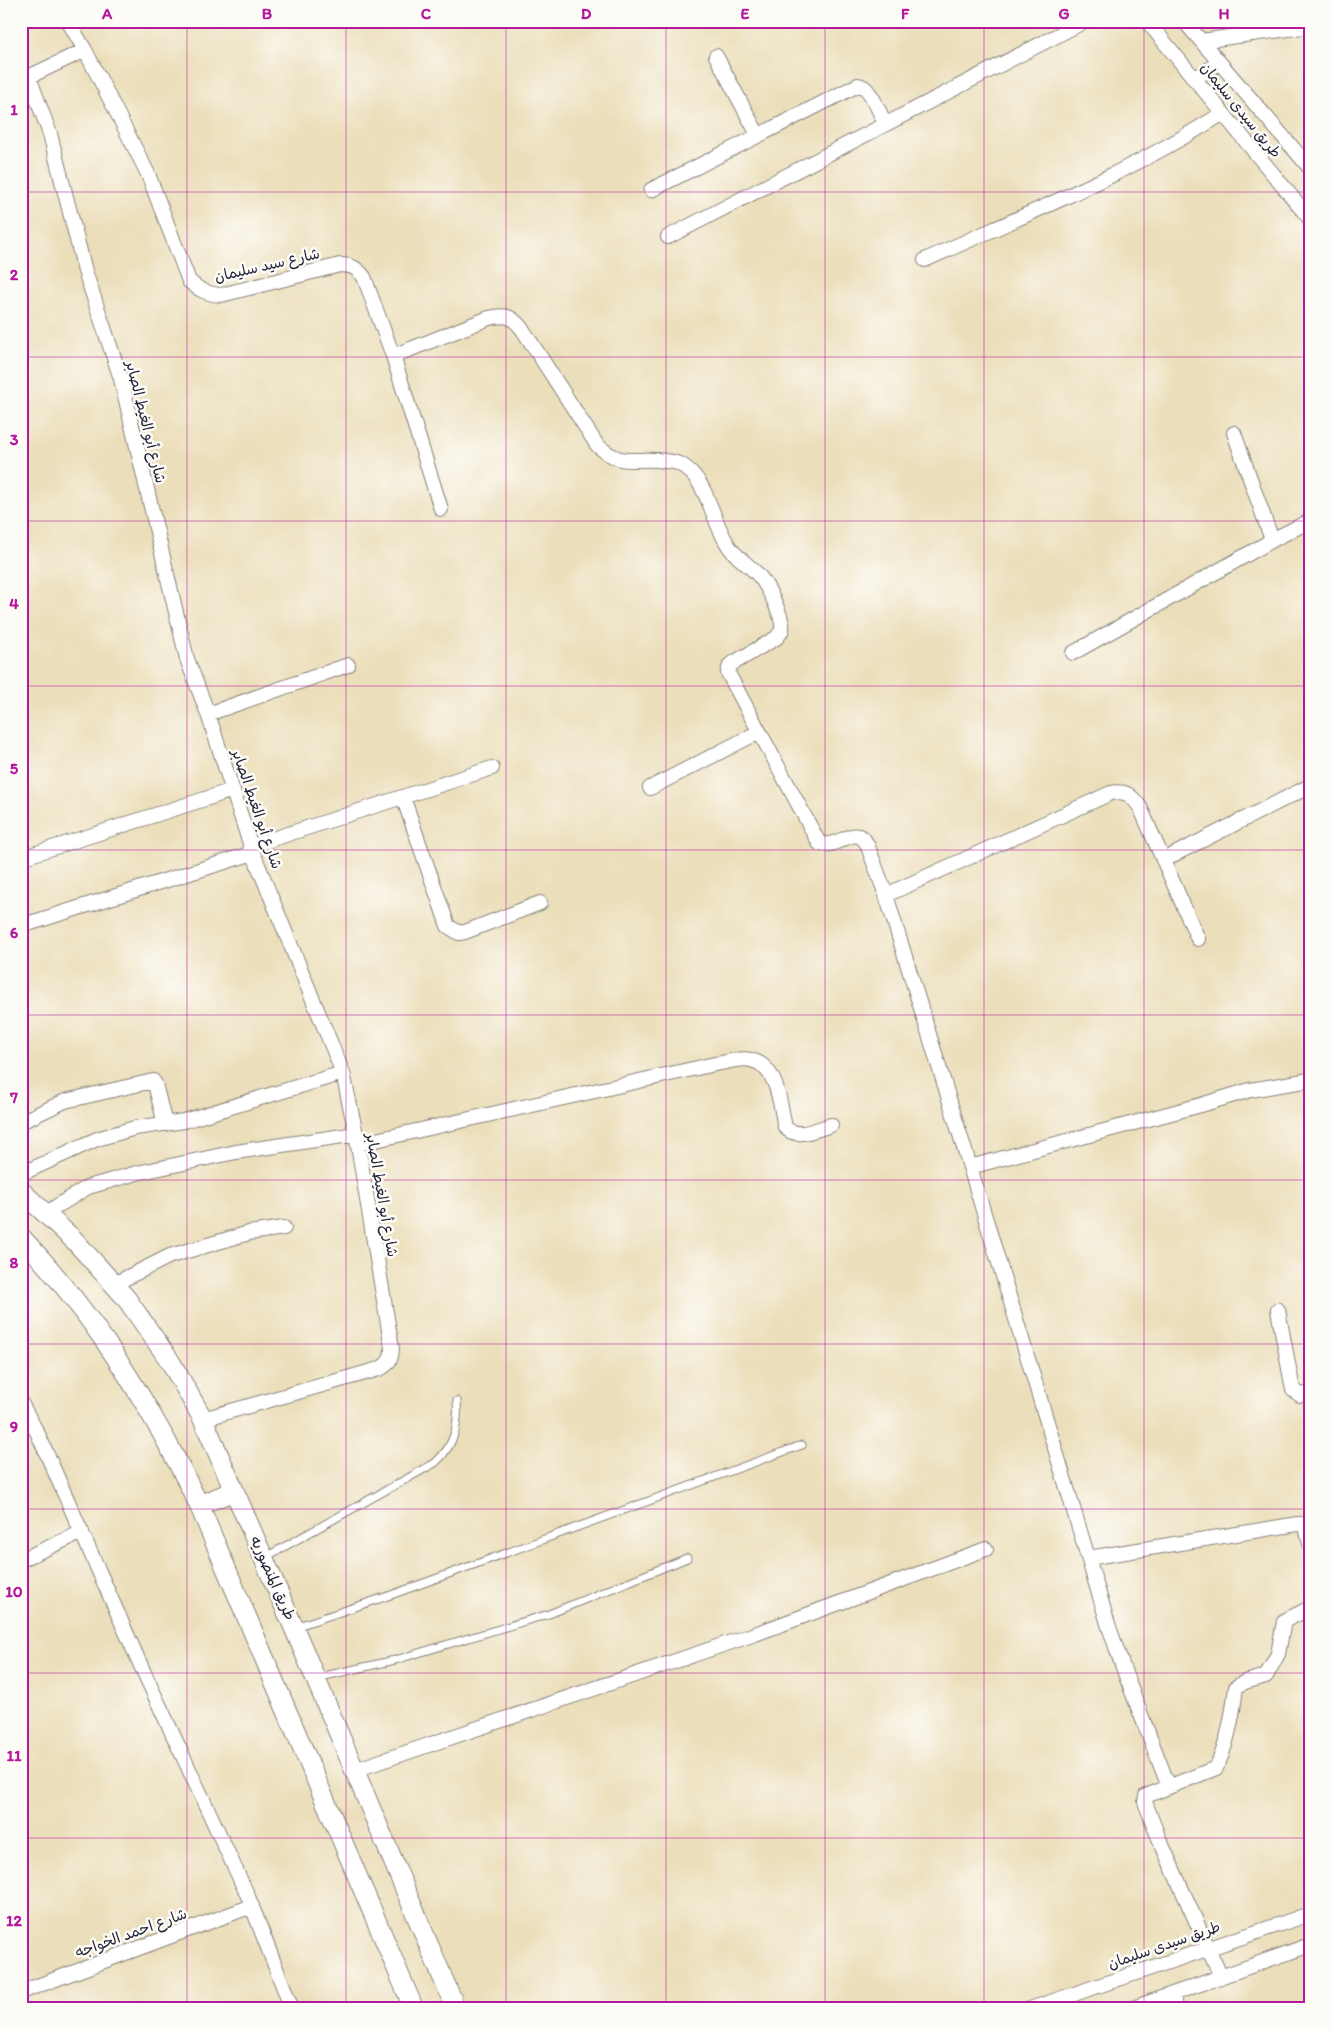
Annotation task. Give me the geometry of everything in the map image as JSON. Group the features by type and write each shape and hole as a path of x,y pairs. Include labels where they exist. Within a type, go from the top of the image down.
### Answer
{"main road":[{"name":"طريق المنصوريه","path":"21,1191 74,1240 114,1284 149,1329 170,1361 203,1419 316,1678 456,2009"},
{"path":"21,1237 68,1289 123,1365 171,1446 199,1505 414,2009"},
{"path":"199,1505 234,1490"}],"street":[{"name":"شارع سيد سليمان","path":"68,21 85,50 148,174 189,281 198,289 209,294 220,295 340,265 350,265 364,277 393,356 441,509"},
{"path":"668,237 1085,21"},
{"name":"طريق سيدى سليمان","path":"1147,21 1310,219"},
{"name":"طريق سيدى سليمان","path":"1184,21 1310,168"},
{"path":"1201,41 1310,26"},
{"path":"25,79 85,50"},
{"path":"716,56 758,135"},
{"path":"1194,79 1219,63"},
{"name":"شارع أبو الغيط الصابر","path":"25,79 50,134 85,272 121,379 182,641 252,850 343,1073 357,1139 392,1348 390,1361 379,1370 203,1419"},
{"path":"651,190 858,84 867,88 886,124"},
{"path":"925,260 1096,183 1186,137 1223,113"},
{"path":"393,356 489,318 502,315 515,319 524,330 597,445 609,456 624,461 660,460 678,463 693,473 728,544 737,556 762,579 782,621 783,628 776,638 730,665 728,674 818,843 825,846 850,836 858,835 864,838 886,895 1088,1558 1126,1676 1169,1786"},
{"path":"1234,433 1272,540"},
{"path":"1073,653 1272,540 1310,521"},
{"path":"208,714 348,666"},
{"path":"650,788 759,732"},
{"path":"21,926 492,768"},
{"path":"1163,860 1310,786"},
{"path":"21,858 233,790"},
{"path":"886,895 1111,792 1121,791 1131,794 1140,807 1198,939"},
{"path":"403,797 448,926 453,930 466,932 540,903"},
{"path":"46,1213 88,1187 137,1173 236,1152 357,1139 715,1064 750,1059 763,1065 770,1073 785,1127 788,1131 792,1133 807,1132 831,1125"},
{"path":"21,1174 96,1139 135,1128 184,1121 343,1073"},
{"path":"970,1167 1250,1090 1310,1080"},
{"path":"21,1122 65,1101 153,1081 166,1124"},
{"path":"114,1284 170,1256 249,1233 284,1228"},
{"path":"1278,1310 1293,1390 1300,1394 1310,1393"},
{"path":"21,1403 38,1434 141,1666 252,1906 292,2009"},
{"path":"1088,1558 1298,1524 1306,1527 1310,1544"},
{"path":"21,1560 82,1532"},
{"path":"355,1770 755,1634 986,1549"},
{"path":"1221,1977 1206,1948 1144,1802 1149,1794 1216,1768 1221,1759 1233,1712 1236,1687 1245,1682 1266,1676 1278,1654 1284,1621 1310,1608"},
{"name":"شارع احمد الخواجه","path":"21,1992 252,1906"},
{"name":"طريق سيدى سليمان","path":"1030,2009 1310,1914"},
{"path":"1130,2009 1310,1945"},
{"path":"1173,1994 1175,2009"}],"lane":[{"path":"264,1558 435,1463 445,1454 454,1437 458,1418 457,1401"},
{"path":"294,1628 391,1595 802,1445"},
{"path":"316,1678 395,1660 549,1614 687,1558"}]}
